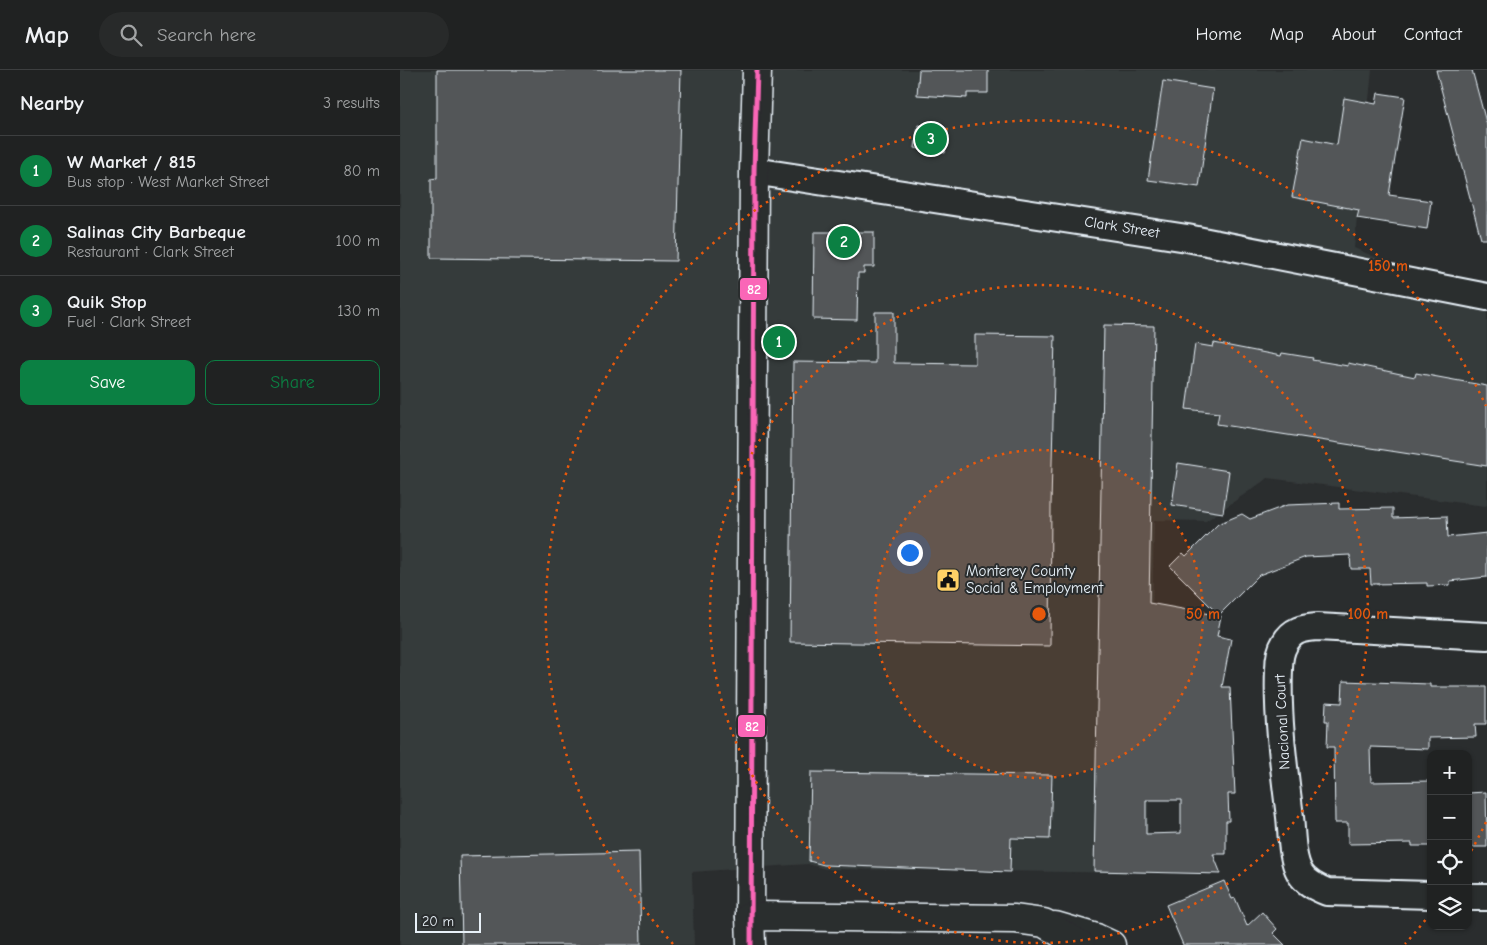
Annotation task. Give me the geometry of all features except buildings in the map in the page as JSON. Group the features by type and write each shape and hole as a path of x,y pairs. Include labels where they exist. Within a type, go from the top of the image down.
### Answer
{"main road":[{"path":"750,945 756,70"},
{"path":"750,916 1015,919 1044,923 1096,938 1111,945"},
{"path":"1044,923 1081,945"}],"street":[{"name":"Clark Street","path":"754,170 1188,238 1487,297"},
{"name":"Nacional Court","path":"1427,895 1327,892 1316,888 1300,874 1296,863 1285,778 1281,722 1280,658 1285,641 1290,634 1305,627 1316,626 1474,637 1487,636"},
{"path":"1472,897 1487,898"}],"shaded area":[{"path":"400,70 1372,70 1354,248 1487,305 1487,505 1268,478 1206,521 1154,520 1147,873 825,869 808,864 692,872 694,945 400,945"}],"transit line":[{"name":"82","path":"751,945 754,171 757,70"}],"place":[{"name":"Quik Stop","path":"931,139"},
{"name":"Salinas City Barbeque","path":"844,242"},
{"name":"W Market / 815","path":"779,342"},
{"name":"Monterey County Social & Employment","path":"948,580"}]}
